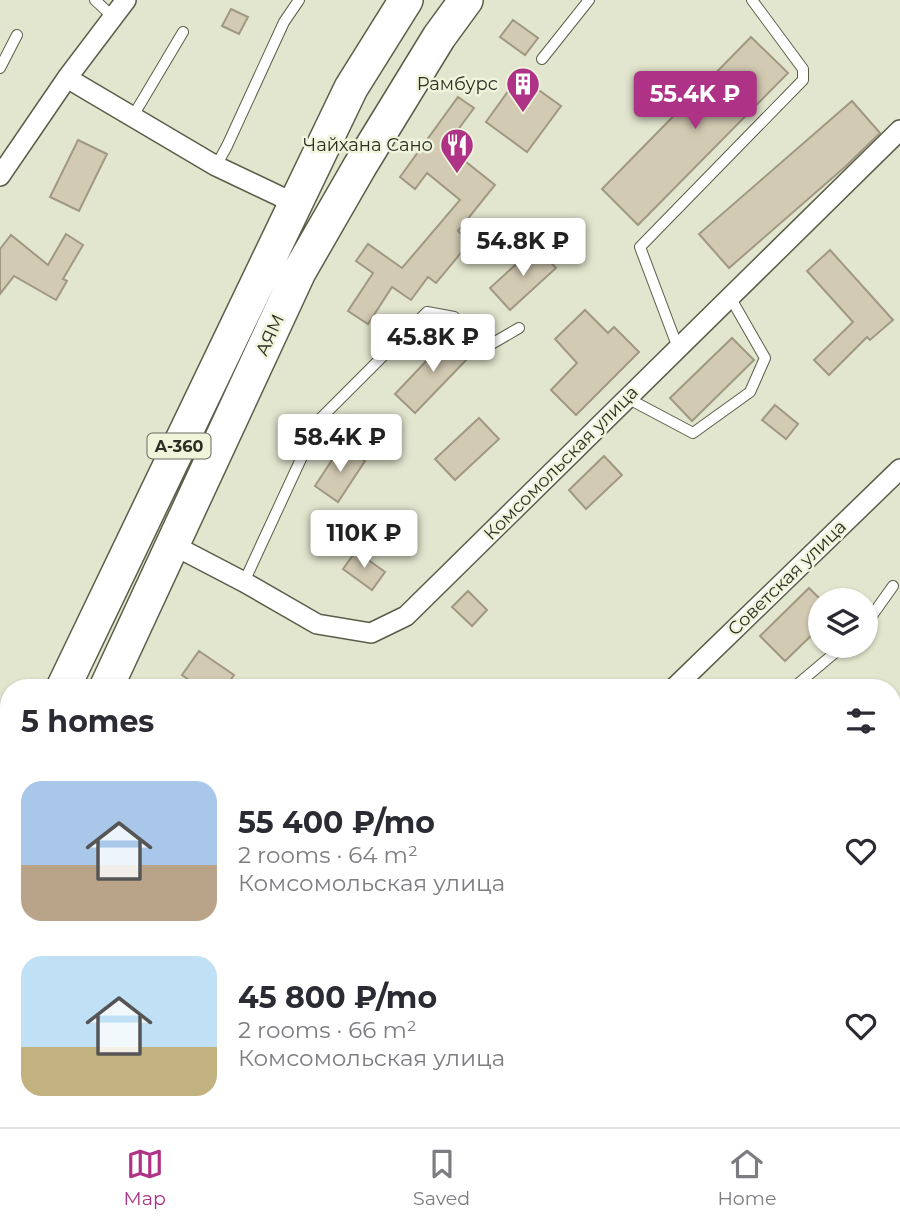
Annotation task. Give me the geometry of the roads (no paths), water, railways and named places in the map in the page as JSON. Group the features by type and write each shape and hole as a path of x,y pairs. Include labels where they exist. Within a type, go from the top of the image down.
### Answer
{"highway":[{"name":"АЯМ","path":"67,679 351,88 406,0"},
{"name":"АЯМ","path":"110,679 299,272 439,37 466,0"}],"street":[{"path":"0,176 67,78 126,0"},
{"path":"67,78 216,166 296,204"},
{"name":"Комсомольская улица","path":"173,545 317,624 371,633 406,616 900,130"},
{"name":"Советская улица","path":"683,679 900,469"}],"lane":[{"path":"95,0 113,16"},
{"path":"216,166 284,22 299,0"},
{"path":"542,59 589,0"},
{"path":"678,348 640,247 803,80 803,69 752,0"},
{"path":"133,116 183,32"},
{"path":"0,68 17,35"},
{"path":"627,398 693,433 750,391 765,358 730,297"},
{"path":"244,582 319,420 427,312 454,317 481,350 519,328"},
{"path":"878,607 893,586"},
{"path":"804,679 829,658"}],"place":[{"name":"Рамбурс","path":"523,114"},
{"name":"Чайхана Сано","path":"457,175"}]}
